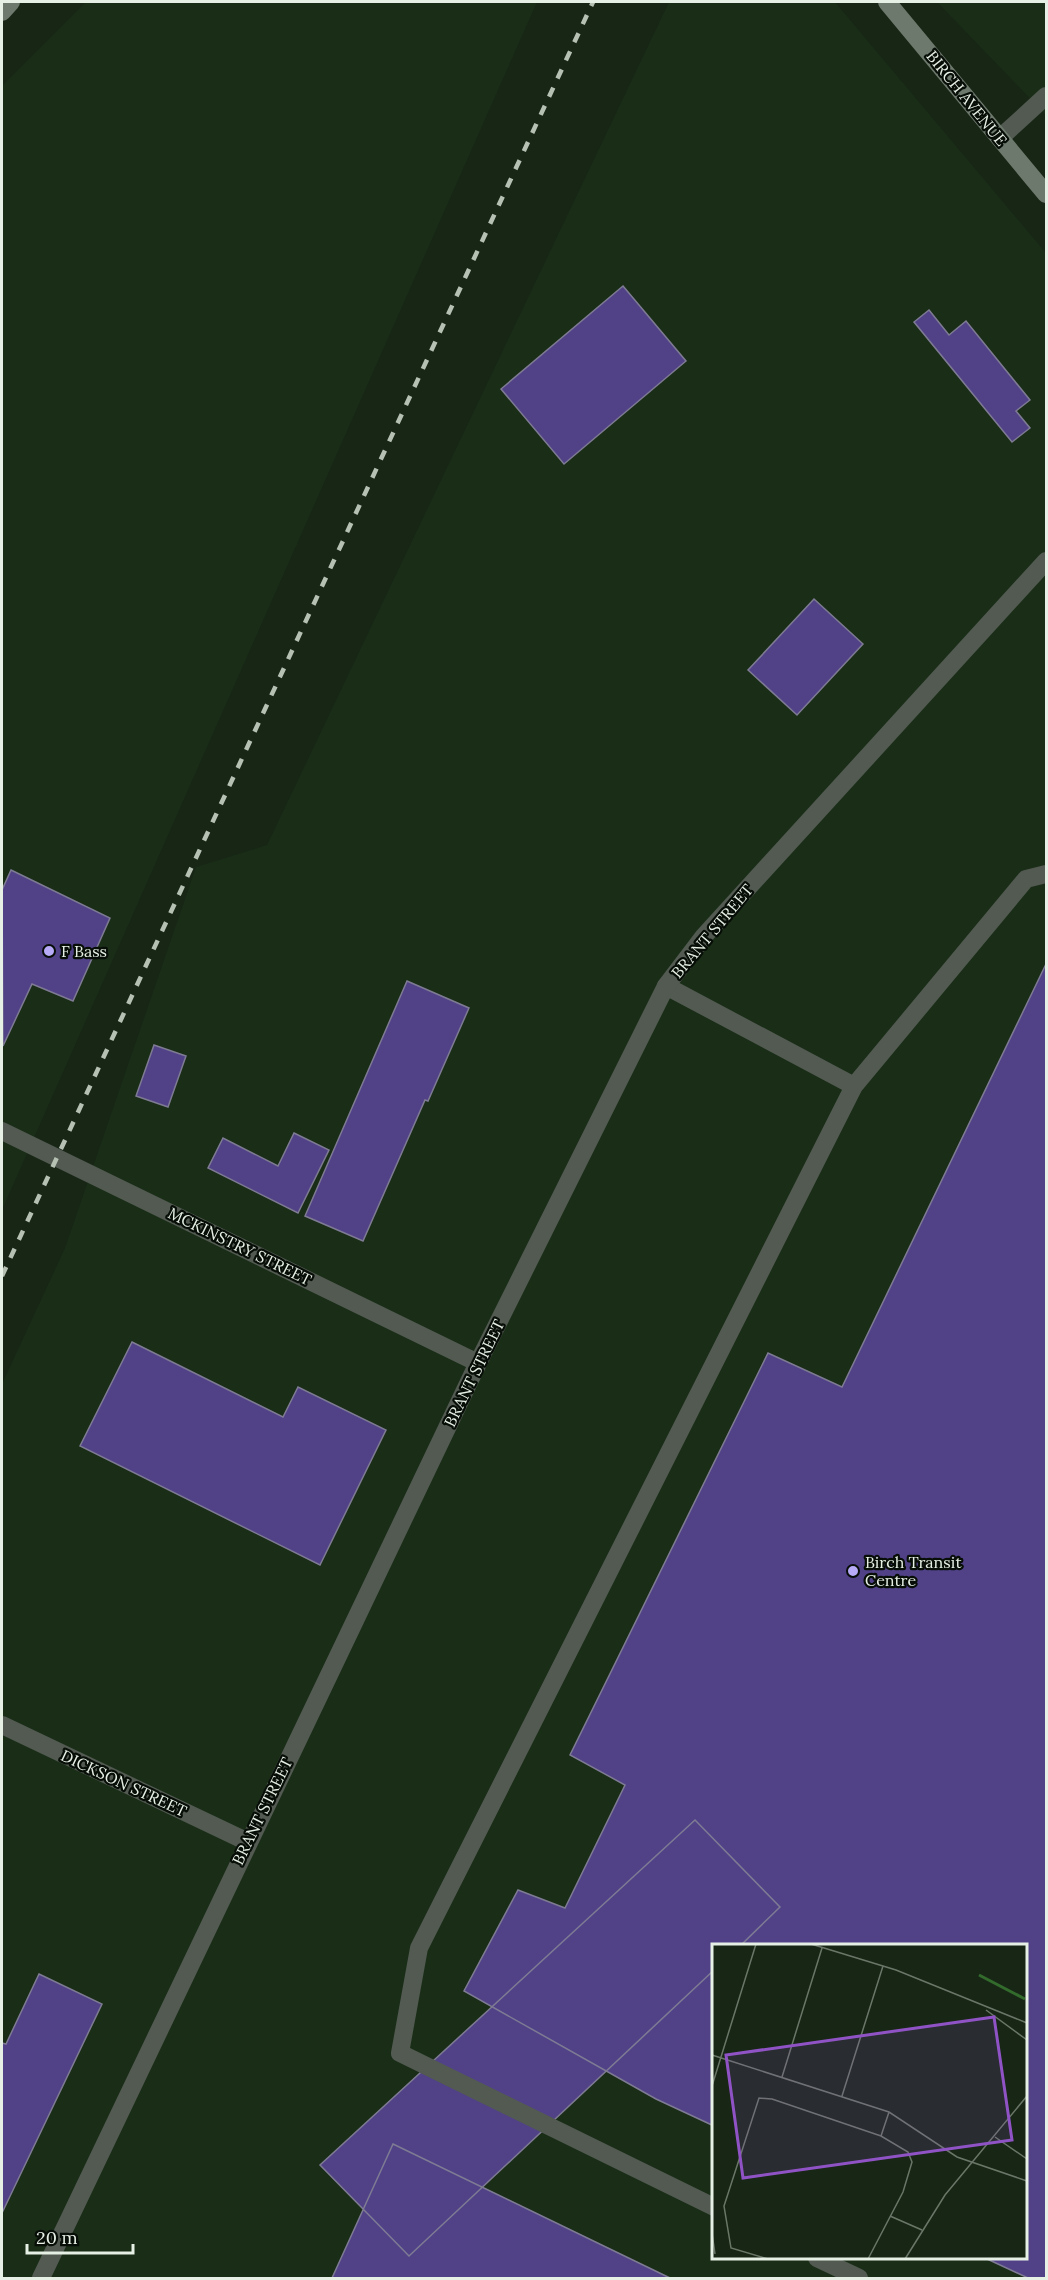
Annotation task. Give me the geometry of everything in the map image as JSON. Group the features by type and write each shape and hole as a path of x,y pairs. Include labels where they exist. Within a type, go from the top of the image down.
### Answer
{"main road":[{"path":"2,12 11,2"},
{"name":"BIRCH AVENUE","path":"887,2 1047,194"}],"street":[{"path":"1000,138 1047,96"},
{"name":"BRANT STREET","path":"41,2278 478,1362 666,986 704,936 1047,561"},
{"path":"712,2206 400,2054 419,1948 854,1086 1026,879 1047,874"},
{"path":"666,986 854,1086"},
{"name":"MCKINSTRY STREET","path":"2,1131 478,1362"},
{"name":"DICKSON STREET","path":"2,1725 248,1842"},
{"path":"819,2259 860,2278"}],"shaded area":[{"path":"86,2 537,2 2,1210 2,86"},
{"path":"669,2 835,2 1046,253 1046,2278 2,2278 2,1384 65,1248 196,867 267,845"},
{"path":"937,2 1046,2 1046,115"}],"building":[{"path":"623,286 686,361 564,464 501,389"},
{"path":"929,310 949,335 966,321 1030,400 1016,411 1030,428 1012,442 914,322"},
{"path":"814,599 863,644 797,715 748,670"},
{"name":"F Bass","path":"11,870 110,918 73,1001 32,984 3,1046 2,890"},
{"name":"Birch Transit Centre","path":"1046,964 1046,2278 1028,2278 987,2259 1027,2259 1027,1944 712,1944 712,2125 656,2099 464,1991 518,1890 565,1908 625,1785 570,1755 768,1353 842,1387"},
{"path":"407,981 469,1008 428,1101 425,1100 363,1241 305,1216"},
{"path":"154,1045 186,1056 168,1107 136,1096"},
{"path":"294,1133 329,1150 298,1213 208,1168 223,1138 278,1166"},
{"path":"132,1342 283,1417 298,1387 386,1430 320,1565 80,1446"},
{"path":"695,1820 780,1907 742,1944 712,1944 712,1972 409,2256 320,2165"},
{"path":"39,1974 102,2004 2,2213 2,2043 6,2044"},
{"path":"393,2144 670,2278 332,2278"}],"railway":[{"path":"2,1276 593,2"}],"place":[{"name":"F Bass","path":"49,951"},
{"name":"Birch Transit Centre","path":"853,1571"}]}
